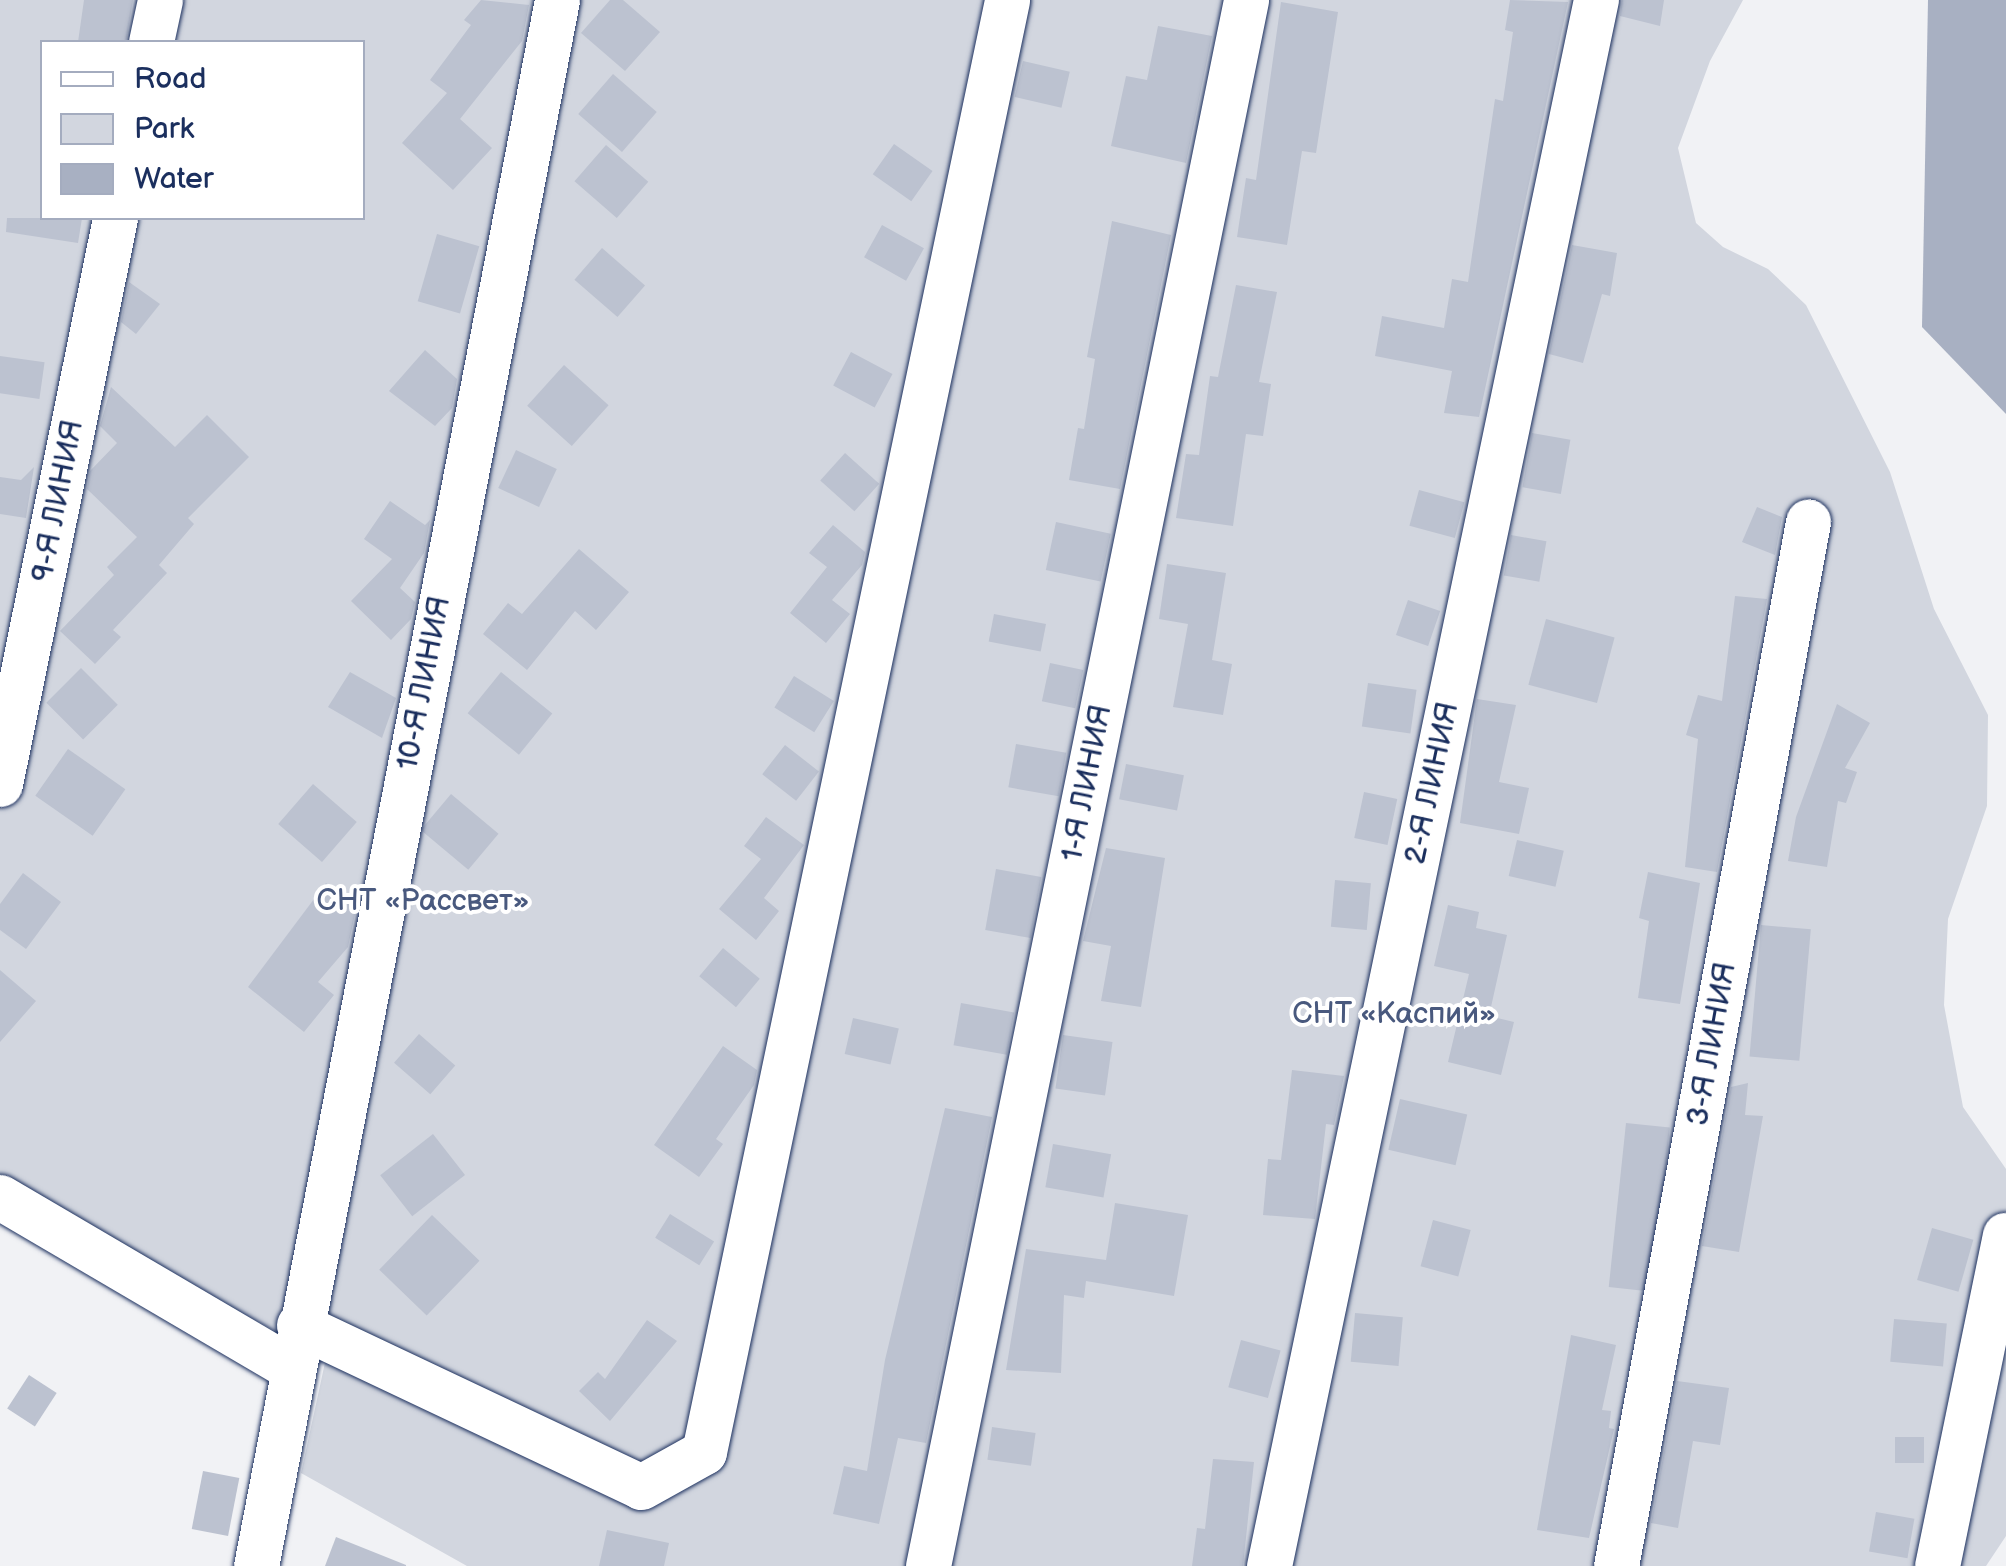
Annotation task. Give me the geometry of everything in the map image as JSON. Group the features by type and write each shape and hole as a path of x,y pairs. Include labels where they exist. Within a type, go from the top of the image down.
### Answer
{"street":[{"path":"151,40 160,0"},
{"name":"10-Я ЛИНИЯ","path":"256,1566 295,1346 557,0"},
{"path":"0,1197 295,1346 641,1487 704,1452 1007,0"},
{"name":"1-Я ЛИНИЯ","path":"928,1566 1246,0"},
{"name":"2-Я ЛИНИЯ","path":"1268,1566 1596,0"},
{"name":"9-Я ЛИНИЯ","path":"0,784 115,220"},
{"name":"3-Я ЛИНИЯ","path":"1616,1566 1808,522"},
{"path":"1937,1566 2005,1235"}],"green space":[{"path":"0,0 1743,0 1710,61 1678,148 1696,223 1723,247 1768,269 1806,305 1890,472 1934,609 1988,715 1987,806 1948,919 1944,1005 1963,1107 2006,1169 2006,1536 1986,1566 467,1566 301,1473 326,1358 0,1184"}],"water":[{"path":"1928,0 2006,0 2006,414 1922,327"}],"building":[{"path":"84,0 133,0 126,40 78,40"},
{"path":"481,0 529,5 522,41 460,119 492,148 453,190 402,143 447,93 430,80 471,25 464,20"},
{"path":"610,0 623,0 660,32 625,71 581,33"},
{"path":"1510,0 1568,2 1479,417 1444,413 1452,371 1375,356 1382,316 1444,328 1452,279 1468,282 1495,99 1503,101 1513,32 1505,30"},
{"path":"1622,0 1664,0 1660,26 1620,16"},
{"path":"1281,2 1338,12 1316,153 1302,151 1287,245 1237,237 1246,178 1256,180"},
{"path":"1158,26 1212,36 1186,163 1111,146 1126,76 1147,80"},
{"path":"1023,61 1070,72 1061,108 1015,97"},
{"path":"613,74 657,112 622,152 578,114"},
{"path":"894,144 933,171 911,201 873,174"},
{"path":"606,145 648,182 617,218 575,181"},
{"path":"7,218 82,220 78,243 6,232"},
{"path":"1112,221 1171,235 1120,489 1069,480 1078,428 1084,429 1095,359 1087,357"},
{"path":"882,225 924,248 906,281 864,257"},
{"path":"437,234 479,246 460,313 418,301"},
{"path":"1572,245 1617,253 1610,296 1602,294 1583,363 1549,354"},
{"path":"602,248 645,285 617,317 574,280"},
{"path":"129,282 160,304 136,334 121,322"},
{"path":"1236,285 1277,292 1259,382 1271,384 1263,436 1246,434 1233,526 1176,518 1186,454 1199,455 1210,376 1218,377"},
{"path":"425,350 457,379 452,408 435,426 389,391"},
{"path":"851,352 892,374 875,408 833,386"},
{"path":"0,356 45,362 39,399 0,393"},
{"path":"564,365 609,405 572,446 527,406"},
{"path":"111,387 175,447 207,415 249,457 188,518 194,524 159,565 167,573 113,630 121,637 95,664 60,631 114,575 107,567 137,537 87,489 90,471 117,443 100,426"},
{"path":"1532,433 1570,440 1561,494 1522,487"},
{"path":"516,450 557,469 539,507 498,488"},
{"path":"845,453 879,484 854,511 820,480"},
{"path":"34,467 26,518 0,514 0,477 21,480"},
{"path":"1419,490 1464,502 1455,538 1409,526"},
{"path":"390,501 425,525 430,520 424,553 400,588 415,602 411,619 391,640 351,601 392,559 364,539"},
{"path":"1757,507 1782,517 1775,555 1742,542"},
{"path":"1056,522 1111,534 1101,582 1046,570"},
{"path":"833,525 865,552 862,565 832,600 850,614 826,643 790,613 827,567 809,553"},
{"path":"1511,535 1546,541 1539,582 1504,575"},
{"path":"579,549 629,592 596,630 575,611 527,670 483,634 508,603 522,614"},
{"path":"1167,564 1226,573 1212,660 1232,664 1223,715 1173,707 1188,624 1159,619"},
{"path":"1735,596 1767,599 1717,872 1685,867 1698,739 1686,735 1698,695 1722,701"},
{"path":"1408,600 1440,611 1428,646 1396,635"},
{"path":"994,614 1046,624 1041,652 989,641"},
{"path":"1546,619 1615,637 1597,703 1528,685"},
{"path":"1050,663 1083,670 1075,708 1042,701"},
{"path":"81,668 118,705 83,739 46,703"},
{"path":"350,672 396,698 382,738 328,707"},
{"path":"501,672 552,714 519,755 468,713"},
{"path":"794,676 834,701 814,732 774,707"},
{"path":"1368,683 1417,690 1410,733 1362,727"},
{"path":"1477,699 1516,705 1499,782 1529,788 1519,834 1460,823"},
{"path":"1837,704 1870,723 1845,768 1857,772 1846,803 1838,801 1827,867 1788,861 1796,817"},
{"path":"1016,744 1066,753 1059,796 1008,787"},
{"path":"785,745 819,771 796,801 762,774"},
{"path":"68,749 125,789 93,836 35,796"},
{"path":"1126,764 1184,775 1177,811 1119,799"},
{"path":"313,784 357,822 322,862 278,824"},
{"path":"1364,792 1397,799 1387,845 1354,838"},
{"path":"451,794 498,834 468,870 421,830"},
{"path":"766,817 804,845 764,898 779,911 756,940 719,909 761,859 744,846"},
{"path":"1517,840 1564,851 1555,887 1509,876"},
{"path":"1106,848 1165,858 1141,1007 1101,1001 1111,946 1083,941"},
{"path":"996,869 1041,877 1031,938 985,930"},
{"path":"1648,872 1700,883 1680,1004 1638,998 1649,921 1639,918"},
{"path":"23,873 61,902 26,949 0,930 0,904"},
{"path":"1335,880 1371,883 1367,930 1331,927"},
{"path":"326,883 356,909 348,947 318,982 334,995 304,1032 248,987"},
{"path":"1448,905 1479,912 1476,928 1507,935 1489,1016 1514,1022 1501,1075 1448,1062 1469,974 1434,966"},
{"path":"1761,925 1811,929 1799,1061 1749,1056"},
{"path":"723,948 760,979 736,1007 699,976"},
{"path":"0,970 36,1001 0,1042"},
{"path":"961,1003 1014,1012 1007,1055 954,1045"},
{"path":"853,1018 899,1029 890,1065 845,1054"},
{"path":"419,1034 455,1065 430,1094 394,1063"},
{"path":"1063,1035 1113,1042 1105,1095 1055,1088"},
{"path":"723,1046 757,1070 754,1085 716,1139 723,1144 699,1177 654,1145"},
{"path":"1292,1070 1344,1076 1334,1125 1326,1124 1315,1219 1263,1215 1268,1159 1281,1160"},
{"path":"1748,1083 1745,1115 1763,1116 1739,1252 1702,1246 1731,1087"},
{"path":"1400,1099 1467,1115 1456,1165 1388,1150"},
{"path":"945,1108 992,1117 926,1443 898,1438 879,1524 833,1514 844,1466 867,1471 885,1360"},
{"path":"1626,1123 1670,1128 1653,1292 1609,1287"},
{"path":"433,1134 465,1175 412,1216 380,1175"},
{"path":"1053,1144 1111,1154 1103,1198 1045,1187"},
{"path":"1115,1203 1188,1215 1174,1296 1086,1281 1084,1298 1064,1295 1061,1373 1006,1370 1026,1249 1106,1260"},
{"path":"670,1214 714,1242 699,1265 655,1238"},
{"path":"432,1215 479,1261 427,1316 379,1270"},
{"path":"1433,1220 1471,1230 1458,1276 1421,1266"},
{"path":"1932,1228 1973,1240 1958,1292 1917,1280"},
{"path":"1355,1313 1403,1317 1399,1366 1351,1362"},
{"path":"1894,1319 1947,1324 1943,1366 1890,1362"},
{"path":"647,1320 677,1341 610,1421 579,1391 598,1372 605,1379"},
{"path":"1571,1335 1616,1345 1602,1410 1611,1411 1609,1428 1614,1429 1589,1538 1537,1530"},
{"path":"1241,1340 1281,1351 1268,1398 1228,1387"},
{"path":"29,1375 57,1393 35,1427 7,1409"},
{"path":"1677,1381 1729,1388 1720,1445 1693,1441 1678,1528 1651,1523"},
{"path":"992,1427 1036,1433 1031,1466 987,1460"},
{"path":"1895,1437 1924,1437 1924,1463 1895,1463"},
{"path":"1213,1459 1254,1462 1243,1566 1192,1566 1197,1528 1205,1529"},
{"path":"203,1471 239,1478 228,1536 192,1529"},
{"path":"1876,1512 1914,1519 1907,1558 1869,1551"},
{"path":"607,1530 669,1543 664,1566 599,1566"},
{"path":"336,1537 406,1565 406,1566 325,1566"}],"park label":[{"name":"СНТ «Рассвет»","path":"423,901"},
{"name":"СНТ «Каспий»","path":"1394,1014"}]}
